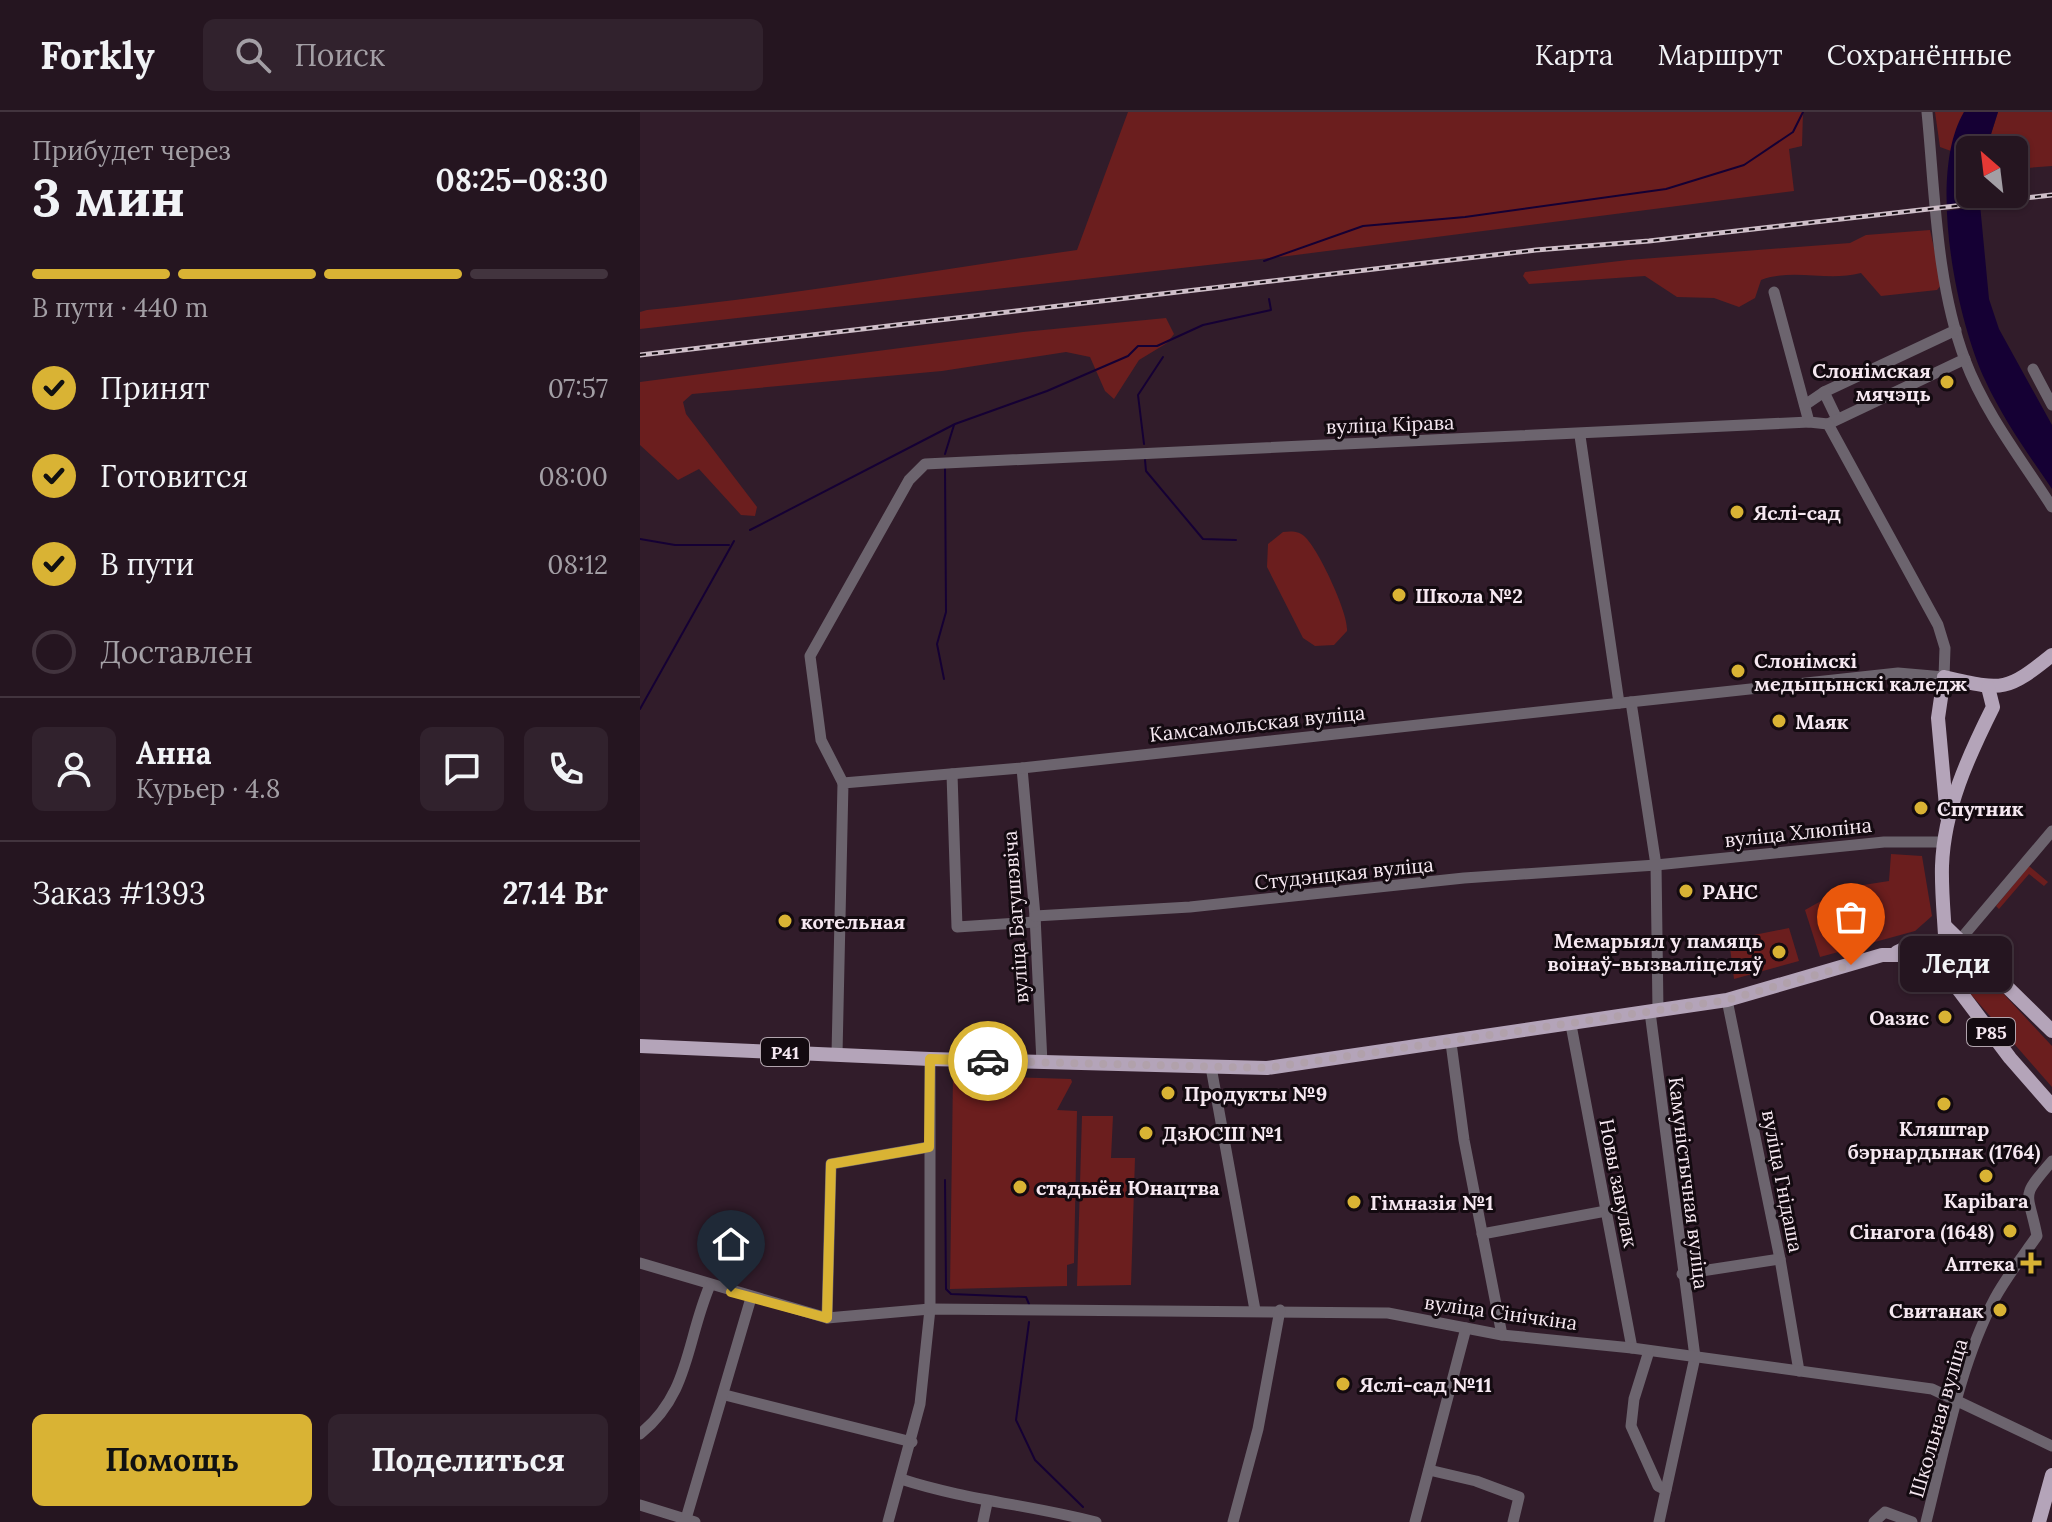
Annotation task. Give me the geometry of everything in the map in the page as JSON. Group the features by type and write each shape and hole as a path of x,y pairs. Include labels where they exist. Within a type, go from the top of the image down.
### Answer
{"main road":[{"path":"1946,970 1953,942 1945,920 1944,842 1963,768 1993,707 2017,683 2050,662"},
{"path":"1948,823 1938,718 1944,677 1988,687 2017,683"},
{"path":"1988,687 1993,707"},
{"path":"1940,760 1950,768 1963,768"},
{"path":"1912,950 1945,920"},
{"path":"1953,942 1977,956"},
{"name":"Р41","path":"640,1046 1042,1063 1267,1068 1727,1000 1893,954 1912,950 1929,953 1953,942"},
{"name":"Р41","path":"1912,950 1946,970"},
{"path":"1946,970 1960,955 1977,956"},
{"name":"Р85","path":"1977,956 2052,1031"},
{"name":"Р85","path":"1946,970 2010,1058 2052,1106"},
{"path":"2039,1522 2052,1475"}],"street":[{"path":"1927,112 1944,268 1965,359 1982,398 2052,507"},
{"path":"1774,292 1809,422"},
{"path":"1805,405 1824,392 1956,330"},
{"path":"1832,421 1965,359"},
{"path":"2033,369 2052,405"},
{"path":"1824,392 1832,421 1938,625 1945,648 1944,677"},
{"name":"вуліца Кірава","path":"843,783 821,740 810,656 916,470 937,462 1580,436 1832,421"},
{"name":"Камуністычная вуліца","path":"1580,436 1656,865 1654,1011 1682,1274 1695,1357"},
{"name":"Камсамольская вуліца","path":"843,783 1022,768 1898,673 1944,677"},
{"name":"вуліца Багушэвіча","path":"1022,768 1035,919 1042,1063"},
{"name":"Студэнцкая вуліца","path":"952,774 957,927 1190,907 1464,878 1656,865"},
{"path":"837,1054 843,783"},
{"path":"1953,942 2052,831"},
{"name":"вуліца Хлюпіна","path":"1656,865 1884,842 1944,842"},
{"name":"вуліца Гнідаша","path":"1727,1000 1780,1259 1799,1371"},
{"name":"Новы завулак","path":"1571,1025 1632,1348"},
{"path":"1451,1043 1502,1335"},
{"path":"888,1522 920,1404 930,1309 930,1059"},
{"path":"1211,1067 1255,1310"},
{"path":"827,1318 831,1164 929,1147"},
{"name":"Школьная вуліца","path":"1920,1522 1928,1522 1958,1399 1996,1296 2037,1236 2026,1198 2028,1189 2052,1161"},
{"path":"1482,1234 1606,1211"},
{"path":"1682,1274 1780,1259"},
{"name":"вуліца Сінічкіна","path":"640,1263 827,1318 930,1309 1388,1313 1502,1335 1632,1348 1932,1389 2052,1446"},
{"path":"640,1434 658,1419 673,1398 710,1285"},
{"path":"640,1505 689,1521 751,1298"},
{"path":"1233,1522 1258,1429 1280,1310"},
{"path":"1415,1522 1466,1328"},
{"path":"1649,1351 1634,1399 1631,1426 1658,1486 1666,1490"},
{"path":"1659,1522 1695,1357"},
{"path":"725,1395 912,1442"},
{"path":"1429,1470 1476,1481 1519,1497 1513,1522"},
{"path":"901,1479 987,1503 1025,1506 1070,1519 1096,1522"},
{"path":"983,1522 987,1503"},
{"name":"Школьная вуліца","path":"1874,1522 1885,1512 1912,1522"}],"shaded area":[{"path":"1128,112 1803,112 1802,146 1789,149 1794,191 1288,256 640,329 640,312 647,310 809,290 1077,250"},
{"path":"1935,112 1964,112 1951,151 1940,147"},
{"path":"1964,112 1998,112 1990,136 1956,136 1956,208 1980,208 1989,299 1999,329 2052,425 2052,489 1992,394 1964,321 1950,246 1947,208 1953,139"},
{"path":"1998,112 2052,112 2052,166 2028,168 2028,136 1990,136"},
{"path":"1930,230 1942,284 1937,290 1881,296 1861,273 1786,275 1761,280 1755,298 1739,307 1714,298 1677,297 1645,276 1529,284 1523,276 1525,272 1628,260 1850,243 1866,235"},
{"path":"1166,318 1174,334 1167,343 1139,360 1114,399 1105,391 1090,357 1066,352 942,371 692,394 683,402 686,414 757,507 755,516 741,515 699,469 678,480 640,445 640,382 1023,332"},
{"path":"1283,532 1296,532 1306,538 1332,583 1347,631 1334,645 1315,646 1303,638 1267,567 1268,544"},
{"path":"1891,854 1922,856 1932,916 1915,931 1820,957 1805,910 1844,888 1889,881"},
{"path":"2029,866 2048,882 2044,886 2029,874 1999,909 1996,906"},
{"path":"1789,928 1799,961 1734,979 1729,940"},
{"path":"1970,958 2052,1046 2052,1087 1954,975 1955,967"},
{"name":"стадыён Юнацтва","path":"953,1075 1071,1079 1057,1110 1077,1111 1074,1263 1067,1265 1067,1286 950,1289"},
{"path":"1082,1116 1113,1116 1111,1158 1135,1158 1131,1285 1077,1286"}],"pier":[{"path":"1956,204 1956,208 1968,208 1945,211 1944,205"}],"waterway":[{"path":"1264,261 1363,226 1465,217 1666,189 1744,165 1793,132 1803,112"},
{"path":"750,530 955,424 1047,391 1128,356 1138,346 1157,346 1203,325 1271,310 1269,299"},
{"path":"1144,444 1138,395 1163,357"},
{"path":"945,454 954,425"},
{"path":"1145,460 1146,471 1203,539 1236,540"},
{"path":"944,679 937,644 946,612 945,467"},
{"path":"640,539 675,545 729,545"},
{"path":"640,709 734,541"},
{"path":"945,1180 946,1289 951,1294 1026,1297 1029,1304"},
{"path":"1029,1322 1016,1420 1035,1460 1083,1507"}],"railway":[{"path":"640,355 1536,250 1649,241 2052,195"}],"way so far":[{"path":"988,1061 1267,1068 1727,1000 1851,965"}],"place":[{"name":"Слонімская мячэць","path":"1947,382"},
{"name":"Яслі-сад","path":"1737,512"},
{"name":"Школа №2","path":"1399,595"},
{"name":"Слонімскі медыцынскі каледж","path":"1738,671"},
{"name":"Маяк","path":"1779,721"},
{"name":"Спутник","path":"1921,808"},
{"name":"РАНС","path":"1686,891"},
{"name":"котельная","path":"785,921"},
{"name":"Мемарыял у памяць воінаў-вызваліцеляў","path":"1779,952"},
{"name":"Леди","path":"1851,965"},
{"name":"Оазис","path":"1945,1017"},
{"name":"Продукты №9","path":"1168,1093"},
{"name":"Кляштар бэрнардынак (1764)","path":"1944,1104"},
{"name":"ДзЮСШ №1","path":"1146,1133"},
{"name":"Kapibara","path":"1986,1176"},
{"name":"стадыён Юнацтва","path":"1020,1187"},
{"name":"Гімназія №1","path":"1354,1202"},
{"name":"Сінагога (1648)","path":"2010,1231"},
{"name":"Аптека","path":"2031,1263"},
{"name":"Свитанак","path":"2000,1310"},
{"name":"Яслі-сад №11","path":"1343,1384"}],"route":[{"path":"731,1292 827,1318 831,1164 929,1147 930,1059 988,1061"}]}
